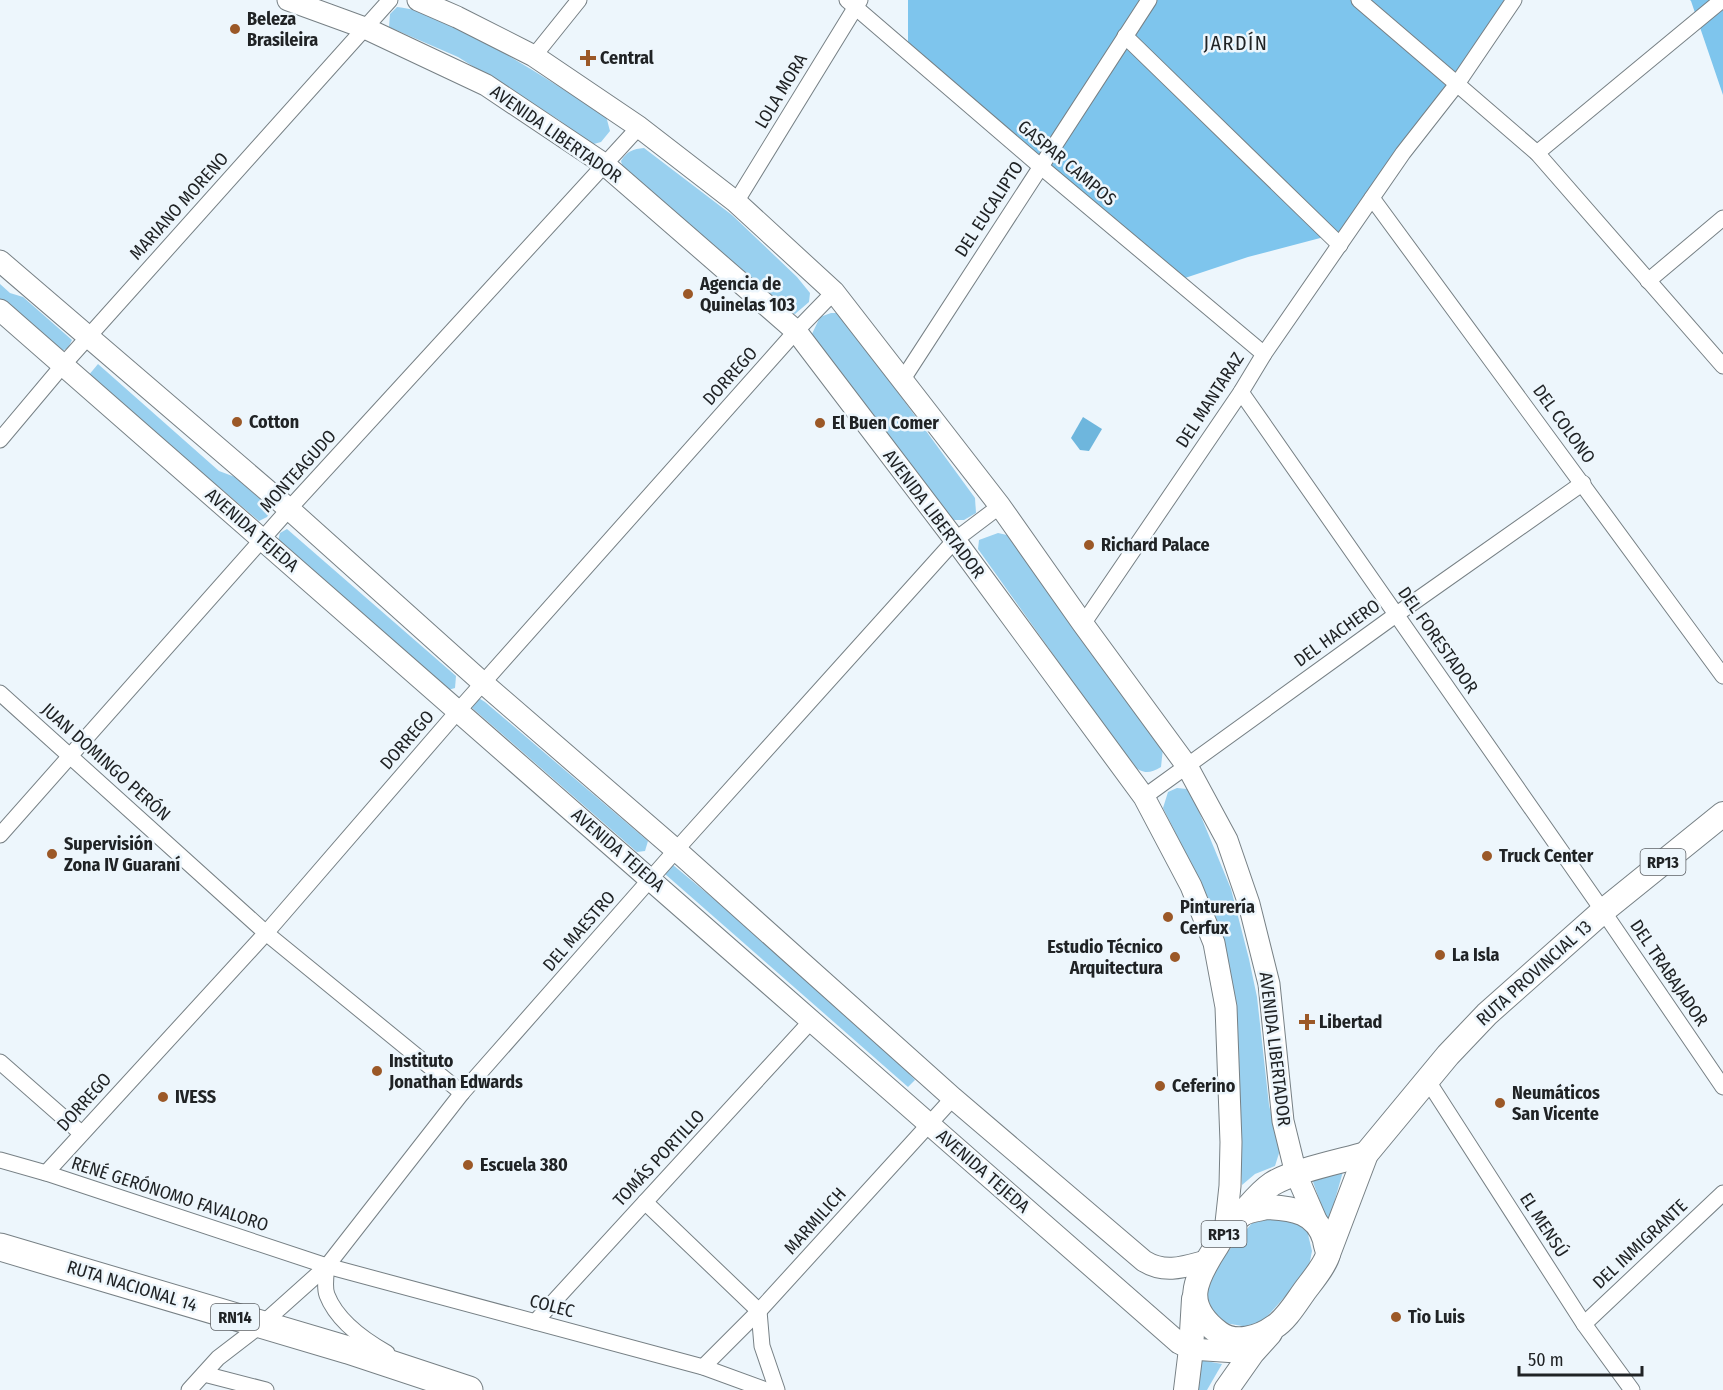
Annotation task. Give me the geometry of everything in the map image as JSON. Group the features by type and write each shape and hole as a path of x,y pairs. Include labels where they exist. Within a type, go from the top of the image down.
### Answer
{"highway":[{"name":"RUTA NACIONAL 14","path":"0,1247 261,1325 421,1380 469,1390"}],"main road":[{"name":"AVENIDA LIBERTADOR","path":"288,0 365,28 486,85 604,164 796,332 955,540 1144,797 1191,886 1214,943 1226,1007 1233,1223"},
{"name":"AVENIDA LIBERTADOR","path":"418,0 534,56 639,127 736,202 834,292 1000,506 1187,766 1227,840 1249,904 1269,984 1283,1121 1296,1174 1317,1222"},
{"name":"AVENIDA TEJEDA","path":"0,261 676,850 952,1098 1144,1261 1153,1267 1174,1269 1206,1261"},
{"name":"AVENIDA TEJEDA","path":"0,310 1179,1343 1191,1349"},
{"name":"RUTA PROVINCIAL 13","path":"1328,1254 1366,1154 1426,1078 1486,1014 1603,911 1723,814"},
{"name":"RP13","path":"1186,1390 1191,1349 1194,1285 1206,1261 1233,1223 1261,1192 1274,1183 1296,1174 1366,1154"},
{"name":"RP13","path":"1233,1223 1267,1207 1287,1208 1302,1212 1317,1222"},
{"path":"1317,1222 1328,1254"},
{"name":"RP13","path":"1226,1390 1252,1353 1317,1275 1328,1254"},
{"name":"RP13","path":"1194,1299 1199,1313 1208,1325 1225,1338 1249,1340 1276,1327"},
{"path":"1191,1349 1252,1353"}],"street":[{"name":"MARIANO MORENO","path":"0,440 63,365 390,0"},
{"path":"534,56 579,0"},
{"name":"DEL EUCALIPTO","path":"903,379 1149,0"},
{"path":"1359,0 1537,153 1723,366"},
{"name":"DEL MANTARAZ","path":"1083,624 1241,392 1264,354 1403,153 1457,84 1514,0"},
{"path":"1537,153 1722,0"},
{"name":"GASPAR CAMPOS","path":"854,2 1040,166 1264,354"},
{"name":"LOLA MORA","path":"736,202 854,2"},
{"path":"1125,36 1340,245"},
{"name":"MONTEAGUDO","path":"0,835 288,510 639,127"},
{"name":"DEL COLONO","path":"1372,198 1723,676"},
{"path":"1648,281 1723,218"},
{"name":"DORREGO","path":"46,1173 266,933 458,711 834,292"},
{"name":"DEL FORESTADOR","path":"1241,392 1603,911"},
{"name":"DEL HACHERO","path":"1144,797 1583,483"},
{"name":"DEL MAESTRO","path":"189,1390 218,1358 261,1325 327,1266 462,1093 676,850 955,540 1000,506"},
{"name":"JUAN DOMINGO PERÓN","path":"0,693 266,933 462,1093"},
{"name":"DEL TRABAJADOR","path":"1603,911 1723,1088"},
{"name":"TOMÁS PORTILLO","path":"535,1322 812,1020"},
{"path":"0,1062 81,1133"},
{"name":"EL MENSÚ","path":"1426,1078 1584,1324 1632,1390"},
{"name":"MARMILICH","path":"703,1367 759,1311 952,1098"},
{"name":"RENÉ GERÓNOMO FAVALORO","path":"0,1160 46,1173 327,1266"},
{"name":"DEL INMIGRANTE","path":"1584,1324 1723,1193"},
{"path":"645,1202 759,1311 762,1346 777,1390"},
{"path":"327,1266 326,1293 337,1313 364,1339 421,1380"},
{"name":"COLEC","path":"327,1266 703,1367 766,1390"},
{"path":"204,1374 266,1390"}],"shaded area":[{"path":"908,0 1511,0 1454,74 1343,232 1248,257 1182,279 908,43"},
{"path":"1723,0 1723,95 1691,1"},
{"path":"397,7 419,11 440,19 512,58 606,116 610,131 601,142 590,145 559,120 458,57 389,27 390,14"},
{"path":"644,148 732,215 797,277 810,293 809,302 795,314 786,311 768,292 648,195 624,172 621,161 631,151"},
{"path":"0,284 10,293 23,297 72,340 68,348 60,352 0,301"},
{"path":"840,313 975,498 976,513 964,520 953,520 948,515 811,336 820,317"},
{"path":"98,364 219,471 235,477 272,509 267,517 259,521 88,376"},
{"path":"1083,417 1102,429 1089,451 1080,450 1071,438"},
{"path":"287,529 456,676 455,688 448,690 278,541 280,533"},
{"path":"998,533 1007,535 1163,748 1161,767 1146,772 1132,765 978,549 979,540"},
{"path":"477,697 648,841 645,851 637,852 471,707"},
{"path":"1177,788 1187,789 1193,797 1231,889 1257,997 1269,1105 1280,1150 1275,1166 1255,1174 1242,1185 1228,965 1213,908 1163,808 1168,792"},
{"path":"673,865 732,914 898,1061 915,1080 908,1087 665,874"},
{"path":"1344,1168 1328,1224 1312,1179"},
{"path":"1275,1218 1291,1219 1307,1230 1312,1251 1308,1271 1264,1320 1248,1327 1225,1323 1211,1311 1206,1289 1211,1272 1252,1223"},
{"path":"1195,1359 1222,1364 1207,1390 1194,1390"}],"place":[{"name":"Beleza Brasileira","path":"235,29"},
{"name":"Central","path":"588,58"},
{"name":"Agencia de Quinelas 103","path":"688,294"},
{"name":"Cotton","path":"237,422"},
{"name":"El Buen Comer","path":"820,423"},
{"name":"Richard Palace","path":"1089,545"},
{"name":"Supervisión Zona IV Guaraní","path":"52,854"},
{"name":"Truck Center","path":"1487,856"},
{"name":"Pinturería Cerfux","path":"1168,917"},
{"name":"La Isla","path":"1440,955"},
{"name":"Estudio Técnico Arquitectura","path":"1175,957"},
{"name":"Libertad","path":"1307,1022"},
{"name":"Instituto Jonathan Edwards","path":"377,1071"},
{"name":"Ceferino","path":"1160,1086"},
{"name":"IVESS","path":"163,1097"},
{"name":"Neumáticos San Vicente","path":"1500,1103"},
{"name":"Escuela 380","path":"468,1165"},
{"name":"Tìo Luis","path":"1396,1317"}],"district":[{"name":"JARDÍN","path":"1236,43"}]}
